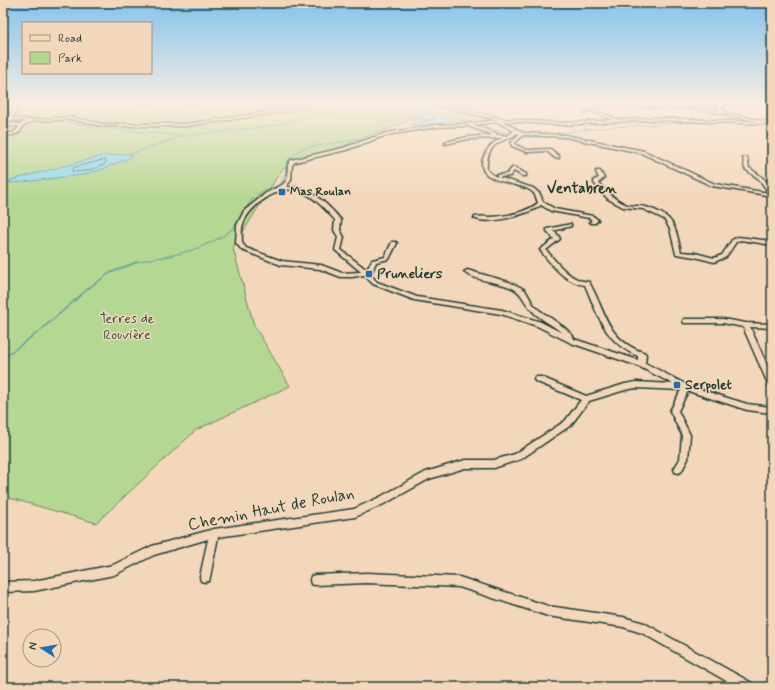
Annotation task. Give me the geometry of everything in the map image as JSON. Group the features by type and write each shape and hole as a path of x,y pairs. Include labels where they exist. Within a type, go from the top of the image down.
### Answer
{"street":[{"path":"377,137 336,151 298,159 291,162 289,180 279,189 268,194 247,210 240,225 239,243 244,249 276,261 287,264 321,267 341,275 352,276 370,272 374,262 387,258 394,243"},
{"path":"446,144 468,138 479,137"},
{"path":"508,137 496,142 485,158 485,171 493,177 523,186 533,191 540,197 541,203 546,207 561,212 592,217 595,220 593,222"},
{"path":"520,137 513,144 514,146 527,151 542,149 548,150 558,157"},
{"path":"571,137 642,152 714,185 772,195"},
{"path":"745,158 747,169 761,178 772,195"},
{"path":"493,177 508,175 514,169 524,175"},
{"path":"598,172 602,178 596,181 596,183 610,198 625,206 644,208 666,218 673,229 678,253 695,255 714,260 724,256 734,242 740,238 772,243"},
{"path":"500,179 533,186"},
{"path":"279,189 288,191 296,189 317,200 338,220 338,230 342,237 338,250 366,273 368,278 375,283 416,299 502,312 539,324 573,341 641,364 686,388 747,408 772,410"},
{"path":"477,218 499,218 530,211 541,203"},
{"path":"569,225 549,230 556,236 557,239 543,250 556,265 574,281 587,283 611,333 618,342 642,355 641,364"},
{"path":"467,272 484,279 518,288 524,293 532,307 549,322 564,330 573,341"},
{"path":"686,321 723,321 746,325 772,326"},
{"path":"746,325 772,384"},
{"path":"538,379 586,399 636,385 686,388"},
{"path":"678,469 684,459 686,435 674,411 686,388"},
{"name":"Chemin Haut de Roulan","path":"3,587 34,586 114,570 152,551 214,533 355,513 383,500 426,476 465,464 494,464 518,457 568,422 586,399"},
{"path":"205,577 214,533"},
{"path":"315,580 367,578 459,582 548,611 630,624 644,628 748,687"}],"green space":[{"name":"Terres de Rouvière","path":"3,137 365,137 282,169 233,248 254,325 290,386 196,430 96,523 3,496"}],"water":[{"path":"132,155 130,158 100,170 82,175 14,183 4,182 102,156"}],"waterway":[{"path":"131,154 179,137"},
{"path":"286,164 291,157 304,148 364,137"},
{"path":"135,263 190,251 213,242 226,234 238,222 249,204 256,196 267,189 280,184 283,180 286,166"},
{"path":"3,184 11,182"},
{"path":"3,358 41,330 90,287 110,273 137,262"}],"place":[{"name":"Mas Roulan","path":"282,192"},
{"name":"Pruneliers","path":"369,274"},
{"name":"Serpolet","path":"677,385"}],"district":[{"name":"Ventabren","path":"582,189"}]}
